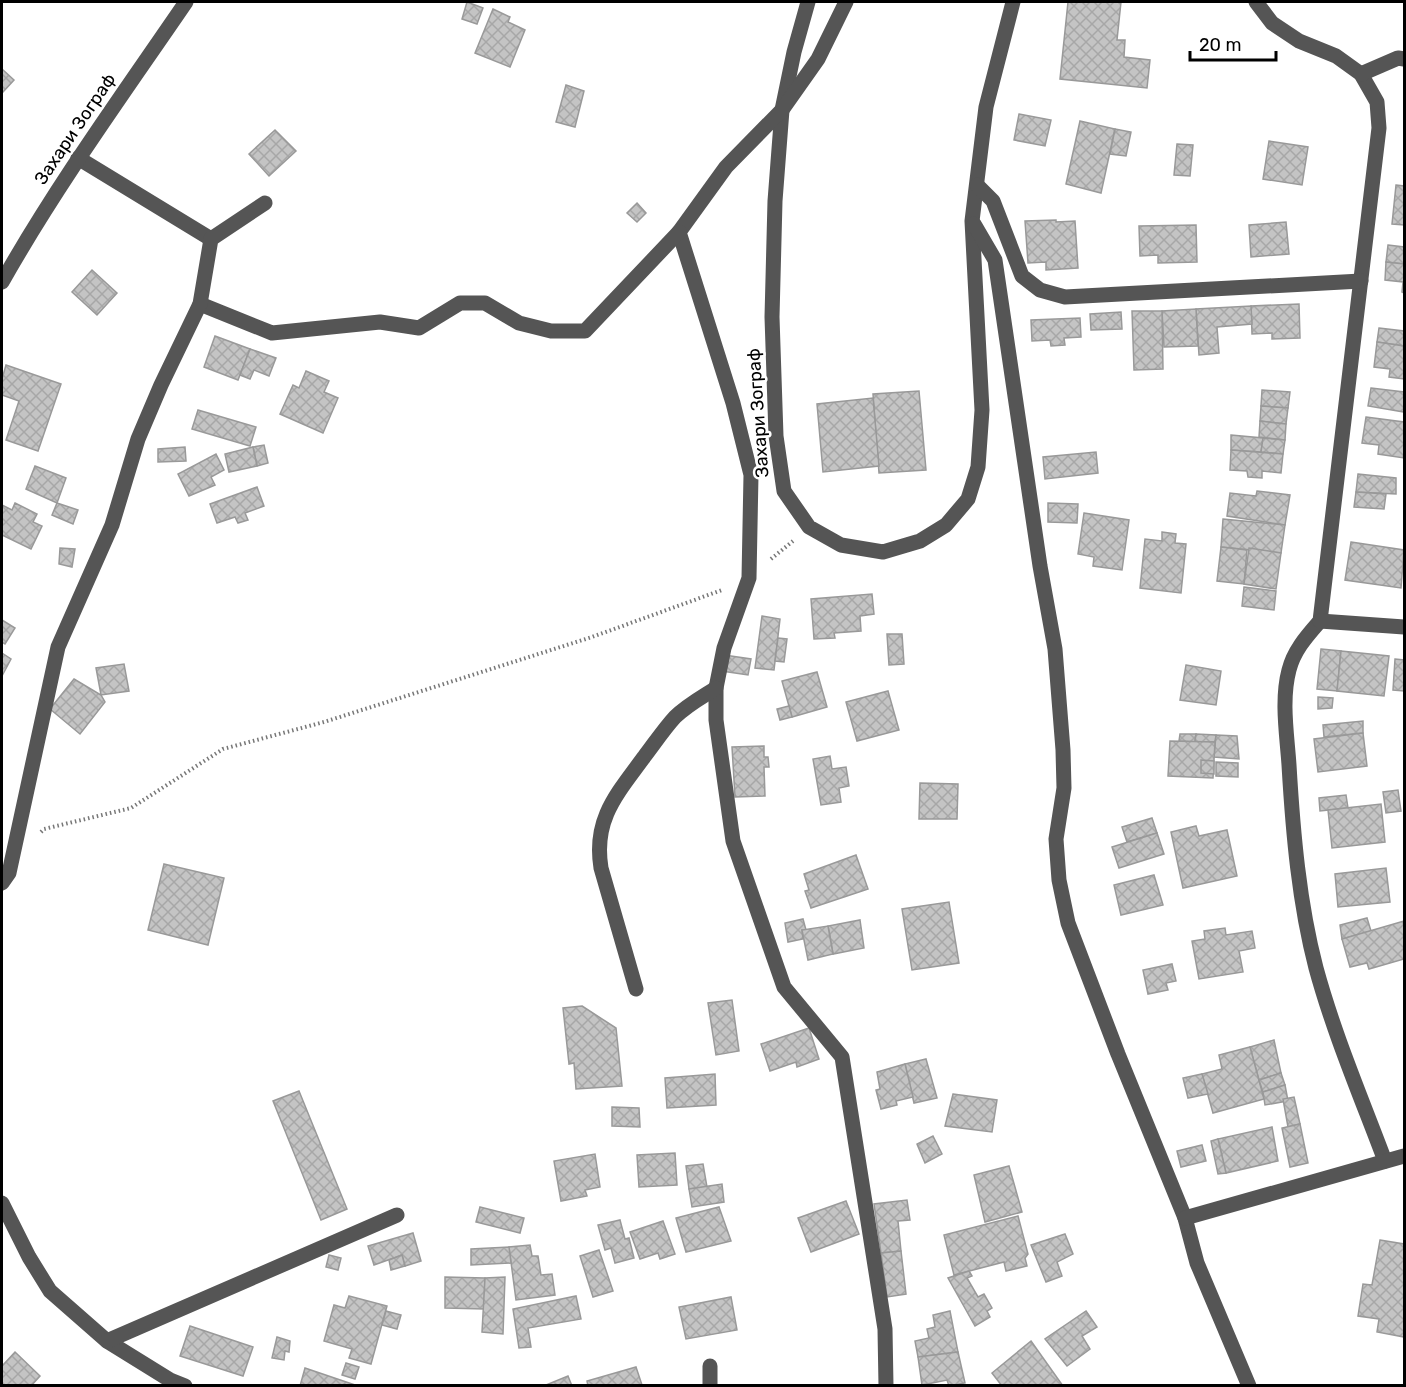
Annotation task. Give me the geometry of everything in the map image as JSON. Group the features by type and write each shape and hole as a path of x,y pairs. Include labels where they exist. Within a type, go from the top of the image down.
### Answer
{"street":[{"name":"Захари Зограф","path":"2,282 27,237 78,158 186,2"},
{"name":"Захари Зограф","path":"808,2 794,52 782,110 775,201 772,317 776,436 784,491 809,527 841,545 882,552 920,542 945,525 968,499 978,468 982,411 972,221 987,107 1012,2"},
{"path":"200,304 272,333 380,322 419,328 460,303 485,303 519,323 551,331 585,331 679,232 726,167 782,110 818,59 846,2"},
{"path":"1256,2 1272,23 1299,41 1336,56 1361,74 1377,102 1379,128 1320,621 1301,643 1289,669 1285,695 1301,897 1316,966 1336,1032 1385,1161"},
{"path":"1361,74 1398,58 1404,59"},
{"path":"78,158 211,239"},
{"path":"977,185 993,201 1022,276 1040,290 1065,297 1361,281"},
{"path":"2,883 9,873 58,647 112,525 138,439 200,304 211,239 265,203"},
{"path":"972,221 995,260 1055,649 1064,788 1056,839 1061,891 1068,923 1118,1054 1185,1218 1197,1263 1249,1386"},
{"path":"679,232 733,403 751,476 749,578 724,648 716,688 716,720 733,841 784,987 842,1057 885,1329 886,1386"},
{"path":"1320,621 1404,627"},
{"path":"636,989 601,868 598,850 601,832 615,796 674,719 687,707 716,688"},
{"path":"1185,1218 1404,1156"},
{"path":"2,1203 50,1292 107,1341 170,1380 184,1386"},
{"path":"107,1341 397,1215"},
{"path":"710,1366 710,1386"}],"path":[{"path":"37,837 44,828 131,808 223,749 324,722 592,637 728,588 749,578 809,527"}],"building":[{"path":"467,2 483,8 477,24 462,19"},
{"path":"1068,2 1121,2 1117,40 1125,40 1124,57 1150,60 1147,88 1060,79"},
{"path":"493,9 510,17 508,22 525,30 510,67 475,53"},
{"path":"2,69 14,80 2,93"},
{"path":"566,85 584,91 575,127 556,122"},
{"path":"1019,114 1051,120 1045,146 1014,140"},
{"path":"1080,121 1115,129 1101,193 1066,184"},
{"path":"1115,129 1131,132 1126,156 1110,154"},
{"path":"275,130 296,151 269,176 249,154"},
{"path":"1269,141 1308,147 1302,185 1263,179"},
{"path":"1177,144 1193,145 1190,176 1174,175"},
{"path":"1396,185 1404,186 1404,225 1392,224"},
{"path":"637,203 646,213 637,222 627,213"},
{"path":"1056,220 1056,222 1075,221 1078,268 1046,270 1046,262 1028,263 1025,221"},
{"path":"1286,222 1289,254 1251,257 1249,225"},
{"path":"1196,225 1197,262 1158,263 1158,255 1140,256 1139,226"},
{"path":"1388,245 1404,247 1404,264 1386,262"},
{"path":"1386,262 1404,264 1404,293 1402,292 1403,282 1385,280"},
{"path":"92,270 117,293 97,315 72,292"},
{"path":"1299,304 1300,338 1272,339 1272,333 1252,334 1251,306"},
{"path":"1251,306 1252,324 1217,327 1219,353 1199,355 1196,309"},
{"path":"1196,309 1198,346 1164,347 1162,311"},
{"path":"1132,311 1162,311 1163,369 1134,370"},
{"path":"1121,312 1122,329 1091,330 1090,314"},
{"path":"1080,318 1081,337 1064,338 1065,345 1051,346 1050,340 1032,341 1031,320"},
{"path":"1379,328 1404,331 1404,346 1377,342"},
{"path":"215,336 250,349 238,380 204,367"},
{"path":"1377,342 1404,346 1404,379 1389,377 1390,369 1374,367"},
{"path":"250,349 276,358 269,376 254,370 250,379 240,375"},
{"path":"6,365 61,384 38,451 6,440 19,401 2,395 2,379"},
{"path":"306,371 329,381 324,392 338,398 323,433 280,414 293,385 299,388"},
{"path":"1371,388 1404,392 1404,412 1368,406"},
{"path":"1262,390 1290,392 1288,408 1261,406"},
{"path":"919,391 926,470 879,473 873,394"},
{"path":"873,398 879,466 823,472 817,404"},
{"path":"1261,406 1288,408 1286,424 1260,421"},
{"path":"198,410 256,427 250,446 192,429"},
{"path":"1366,417 1404,422 1404,458 1378,454 1379,445 1362,443"},
{"path":"1260,421 1286,424 1285,440 1259,437"},
{"path":"1231,435 1263,438 1261,452 1231,450"},
{"path":"1263,438 1285,440 1283,454 1261,452"},
{"path":"264,445 268,463 257,466 253,447"},
{"path":"185,447 186,461 158,462 158,449"},
{"path":"253,447 257,466 229,472 225,454"},
{"path":"1231,450 1283,454 1281,473 1262,471 1262,478 1248,477 1247,471 1230,470"},
{"path":"1096,452 1098,473 1045,479 1043,457"},
{"path":"216,454 224,470 211,477 215,485 189,496 178,474"},
{"path":"35,466 66,478 57,503 26,489"},
{"path":"1358,474 1396,478 1396,494 1356,492"},
{"path":"257,487 264,506 245,513 248,520 238,523 235,517 217,523 210,504"},
{"path":"1257,491 1290,495 1285,525 1227,516 1230,493 1256,496"},
{"path":"1356,492 1386,494 1384,509 1354,507"},
{"path":"15,503 37,514 33,522 42,526 31,549 2,535 2,505 12,510"},
{"path":"57,503 78,510 73,524 52,515"},
{"path":"1048,503 1078,504 1077,523 1048,522"},
{"path":"1084,513 1129,520 1122,570 1093,566 1094,557 1078,554"},
{"path":"1223,519 1285,525 1281,553 1221,547"},
{"path":"1162,532 1176,534 1175,543 1186,544 1181,593 1140,588 1145,539 1162,541"},
{"path":"1351,542 1404,550 1401,588 1345,580"},
{"path":"1221,547 1247,550 1244,584 1217,581"},
{"path":"60,548 75,549 72,567 59,564"},
{"path":"1249,548 1281,553 1276,589 1244,584"},
{"path":"1244,587 1276,591 1274,610 1242,606"},
{"path":"872,594 874,614 860,616 861,631 834,633 835,638 814,639 811,599"},
{"path":"762,616 780,619 774,670 755,668"},
{"path":"2,620 15,628 5,644 2,642"},
{"path":"887,634 902,634 904,664 889,665"},
{"path":"778,638 787,639 784,662 775,661"},
{"path":"1321,649 1341,651 1337,691 1317,689"},
{"path":"1341,651 1389,656 1384,696 1337,691"},
{"path":"2,653 11,659 2,676"},
{"path":"724,655 751,659 748,675 722,671"},
{"path":"1395,659 1404,660 1404,691 1393,690"},
{"path":"124,664 129,691 101,695 96,668"},
{"path":"1186,665 1221,671 1216,705 1180,700"},
{"path":"817,672 827,707 792,717 782,681"},
{"path":"74,679 101,695 105,702 80,734 50,709"},
{"path":"888,691 899,730 857,741 846,702"},
{"path":"1318,697 1333,698 1332,708 1318,709"},
{"path":"789,706 792,717 780,720 777,709"},
{"path":"1363,721 1363,733 1324,737 1323,725"},
{"path":"1363,733 1367,766 1318,772 1314,739"},
{"path":"1180,734 1196,734 1195,742 1179,741"},
{"path":"1196,734 1216,735 1215,742 1195,742"},
{"path":"1216,735 1237,736 1239,759 1214,757"},
{"path":"1170,741 1215,742 1213,778 1168,776"},
{"path":"764,746 764,757 768,757 769,767 764,767 765,796 735,797 732,747"},
{"path":"830,756 832,769 846,767 849,786 839,788 841,802 821,805 813,759"},
{"path":"1201,760 1214,761 1214,774 1201,773"},
{"path":"1216,762 1238,763 1238,777 1216,776"},
{"path":"920,783 958,784 957,819 919,819"},
{"path":"1398,790 1401,811 1386,813 1383,792"},
{"path":"1346,795 1348,808 1320,811 1319,798"},
{"path":"1381,804 1385,842 1332,848 1328,810"},
{"path":"1152,818 1157,833 1127,842 1122,827"},
{"path":"1196,826 1199,836 1227,830 1237,876 1183,888 1171,832"},
{"path":"1157,833 1164,854 1119,868 1112,847"},
{"path":"856,855 868,889 811,908 805,891 809,890 804,874"},
{"path":"164,864 224,878 208,945 148,930"},
{"path":"1386,868 1390,902 1338,907 1335,874"},
{"path":"1154,875 1163,905 1121,915 1114,885"},
{"path":"949,902 959,963 912,970 902,909"},
{"path":"1367,918 1371,931 1342,939 1340,925"},
{"path":"803,919 806,930 802,930 803,939 788,942 785,923"},
{"path":"860,920 864,948 833,954 828,926"},
{"path":"1404,921 1404,959 1369,969 1367,963 1350,967 1342,939"},
{"path":"828,926 833,954 808,960 802,930"},
{"path":"1225,928 1226,935 1252,931 1255,948 1239,951 1243,972 1199,979 1192,941 1205,939 1204,931"},
{"path":"1172,964 1176,981 1166,983 1168,990 1148,994 1143,970"},
{"path":"732,1000 739,1051 716,1055 708,1003"},
{"path":"582,1006 616,1028 622,1086 576,1089 574,1063 569,1064 563,1008"},
{"path":"809,1028 819,1059 797,1067 796,1062 770,1071 761,1044"},
{"path":"1274,1040 1281,1073 1259,1080 1250,1047"},
{"path":"1250,1047 1264,1099 1213,1113 1202,1074 1222,1069 1219,1055"},
{"path":"926,1059 937,1098 914,1103 905,1064"},
{"path":"905,1064 913,1097 896,1101 897,1105 881,1109 876,1090 880,1089 877,1072"},
{"path":"1281,1073 1285,1085 1263,1092 1259,1080"},
{"path":"715,1074 716,1105 667,1108 665,1078"},
{"path":"1202,1074 1208,1094 1188,1098 1183,1078"},
{"path":"1285,1085 1288,1101 1265,1105 1263,1092"},
{"path":"299,1091 347,1209 321,1220 273,1101"},
{"path":"953,1094 997,1100 992,1132 945,1126"},
{"path":"1294,1097 1300,1124 1288,1127 1283,1099"},
{"path":"612,1107 639,1108 640,1127 612,1126"},
{"path":"1300,1124 1308,1163 1290,1167 1282,1128"},
{"path":"1272,1127 1278,1161 1226,1173 1218,1139"},
{"path":"933,1136 942,1154 925,1163 917,1144"},
{"path":"1218,1139 1226,1173 1218,1174 1211,1141"},
{"path":"1202,1145 1206,1161 1181,1167 1177,1151"},
{"path":"675,1153 677,1185 639,1187 637,1155"},
{"path":"595,1154 600,1187 585,1190 587,1196 561,1201 554,1161"},
{"path":"703,1164 707,1187 689,1189 686,1166"},
{"path":"1009,1166 1022,1212 985,1222 974,1175"},
{"path":"722,1184 724,1202 692,1207 689,1189"},
{"path":"907,1200 910,1220 898,1221 901,1251 881,1253 874,1204"},
{"path":"846,1201 859,1234 811,1252 798,1218"},
{"path":"480,1207 524,1218 520,1233 476,1222"},
{"path":"719,1207 731,1241 686,1252 676,1218"},
{"path":"1018,1216 1028,1254 1025,1258 1027,1266 1006,1271 1004,1262 954,1275 944,1235"},
{"path":"620,1220 625,1239 629,1238 634,1258 615,1263 611,1248 605,1250 598,1225"},
{"path":"663,1221 675,1254 660,1259 658,1253 640,1259 630,1232"},
{"path":"413,1233 421,1261 405,1266 402,1255 374,1265 368,1246"},
{"path":"1065,1234 1073,1254 1057,1262 1062,1276 1046,1282 1031,1245"},
{"path":"1380,1240 1404,1244 1404,1337 1377,1332 1379,1319 1358,1316 1363,1284 1372,1285"},
{"path":"530,1245 532,1256 538,1256 541,1275 552,1274 555,1295 516,1300 509,1247"},
{"path":"509,1247 511,1263 471,1265 471,1249"},
{"path":"599,1250 613,1291 593,1297 580,1256"},
{"path":"901,1251 906,1294 887,1297 881,1253"},
{"path":"329,1255 341,1258 338,1270 326,1267"},
{"path":"402,1255 405,1266 391,1270 389,1260"},
{"path":"969,1271 972,1276 967,1278 978,1297 984,1294 992,1308 987,1311 990,1317 975,1326 948,1278"},
{"path":"445,1277 485,1278 484,1309 445,1308"},
{"path":"505,1277 503,1334 482,1332 485,1278"},
{"path":"349,1296 387,1306 371,1364 349,1358 352,1349 324,1341 334,1305 345,1308"},
{"path":"576,1296 581,1319 528,1328 531,1347 519,1348 513,1309"},
{"path":"731,1297 737,1330 686,1339 679,1307"},
{"path":"386,1311 401,1315 397,1329 382,1325"},
{"path":"950,1311 958,1352 918,1357 915,1341 929,1338 927,1329 935,1327 933,1315"},
{"path":"1086,1311 1097,1327 1082,1336 1090,1349 1067,1366 1045,1339"},
{"path":"190,1326 253,1347 243,1376 180,1356"},
{"path":"277,1337 290,1341 289,1352 285,1351 284,1360 272,1358"},
{"path":"1031,1341 1063,1386 1002,1386 992,1373"},
{"path":"15,1352 40,1376 31,1386 2,1386 2,1366"},
{"path":"958,1352 965,1383 949,1386 947,1380 922,1385 918,1357"},
{"path":"346,1363 359,1367 355,1379 342,1375"},
{"path":"636,1367 642,1385 588,1386 587,1381"},
{"path":"305,1368 358,1386 300,1386"},
{"path":"568,1376 572,1386 546,1386 546,1385"}]}
